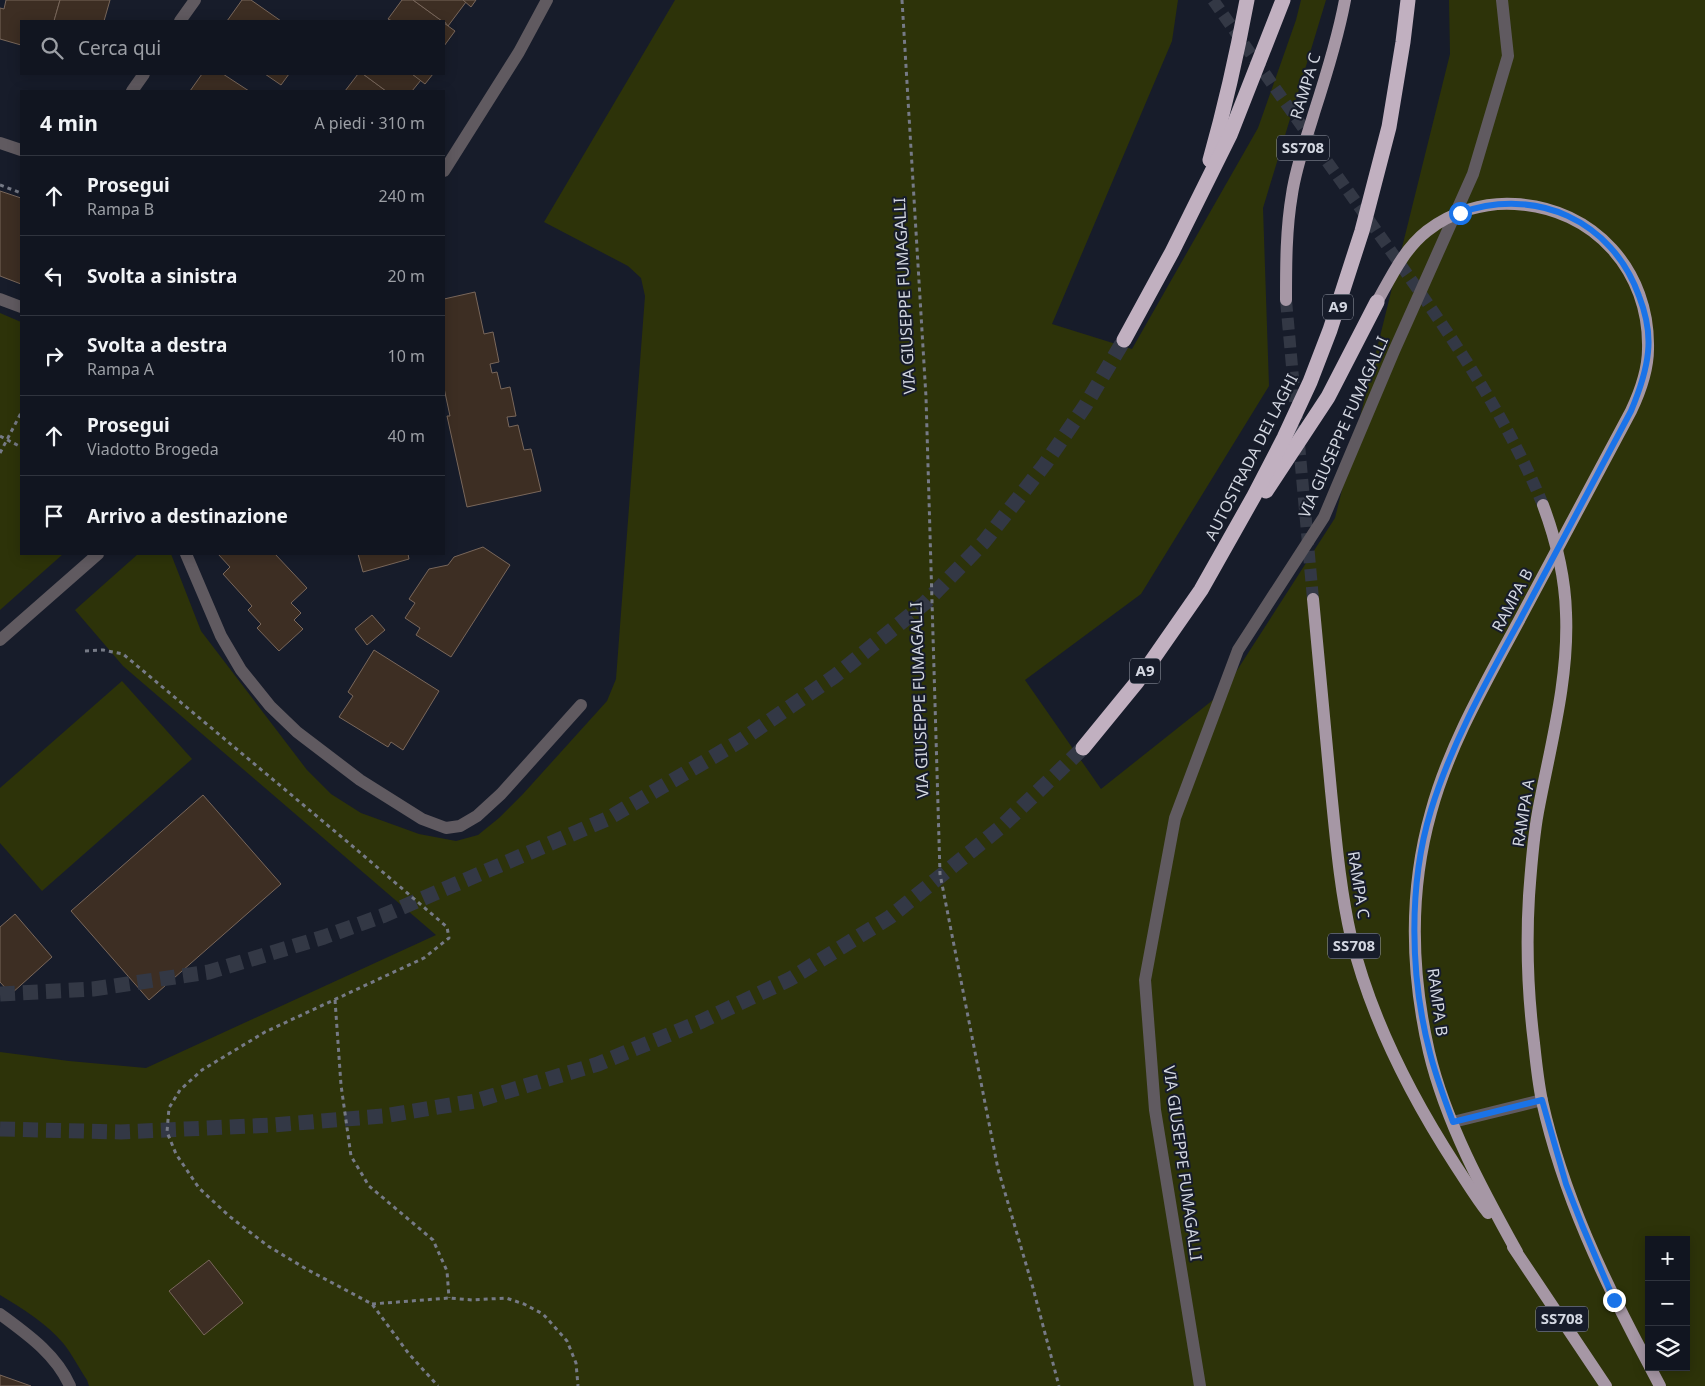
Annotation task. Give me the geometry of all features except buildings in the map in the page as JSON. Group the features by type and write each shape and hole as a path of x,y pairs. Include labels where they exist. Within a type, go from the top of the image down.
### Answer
{"highway":[{"path":"1202,190 1224,110 1247,0"},
{"path":"1124,340 1172,252 1230,135 1283,0"},
{"name":"AUTOSTRADA DEI LAGHI","path":"1083,748 1137,682 1201,590 1254,496 1310,382 1330,330 1362,231 1388,127 1403,42 1408,0"},
{"path":"1201,590 1328,397 1376,302"}],"main road":[{"name":"RAMPA C","path":"1286,300 1288,225 1292,194 1299,160 1323,84 1345,0"},
{"name":"RAMPA B","path":"1376,302 1405,254 1418,240 1440,223 1476,207 1516,204 1542,206 1556,211 1571,217 1597,234 1610,246 1630,274 1640,297 1646,319 1648,351 1646,368 1631,411 1485,685 1460,737 1441,780 1427,827 1417,883 1415,956 1429,1052 1440,1087 1474,1174 1517,1252"},
{"name":"RAMPA A","path":"1543,504 1555,538 1565,590 1566,615 1563,676 1558,715 1538,815 1529,897 1528,976 1531,1016 1542,1100 1566,1184 1614,1300 1645,1358"},
{"name":"RAMPA C","path":"1313,599 1340,874 1349,928 1361,971 1388,1045 1410,1090 1436,1136 1484,1208 1517,1252"},
{"name":"SS708","path":"1517,1252 1606,1386"},
{"name":"RAMPA A","path":"1652,1371 1660,1386"}],"street":[{"path":"181,20 195,0"},
{"path":"445,168 519,52 547,0"},
{"name":"VIA GIUSEPPE FUMAGALLI","path":"1200,1386 1155,1110 1145,980 1175,818 1238,650 1324,517 1394,351 1473,174 1508,56 1502,0"},
{"path":"133,90 143,75"},
{"path":"0,143 20,150"},
{"path":"0,299 20,307"},
{"path":"0,640 97,555"},
{"path":"186,555 221,636 241,670 270,706 298,732 360,780 422,819 446,828 460,826 477,816 501,794 581,705"},
{"path":"1453,1122 1542,1100"},
{"path":"0,1314 46,1351 64,1373 70,1386"}],"path":[{"name":"VIA GIUSEPPE FUMAGALLI","path":"902,0 926,398 940,874 998,1168 1059,1386"},
{"path":"0,185 20,192"},
{"path":"0,453 20,415"},
{"path":"0,436 20,446"},
{"path":"85,651 103,650 123,654 447,927 449,938 424,958 265,1032 202,1070 180,1090 169,1108 167,1132 176,1154 199,1188 229,1216 276,1251 372,1304 409,1354 438,1386"},
{"path":"335,1000 341,1085 351,1156 369,1186 433,1240 447,1271 449,1298"},
{"path":"372,1304 449,1298 473,1300 506,1298 524,1304 543,1314 567,1341 576,1363 578,1386"}],"green space":[{"path":"675,0 1178,0 1172,41 1052,324 1132,349 1258,128 1296,20 1301,0 1326,0 1263,208 1269,386 1141,594 1025,680 1101,789 1223,692 1335,518 1450,54 1449,0 1705,0 1705,1386 89,1386 63,1343 34,1317 0,1295 0,1052 146,1068 436,935 123,666 75,610 137,555 171,555 201,631 307,770 331,794 361,813 419,834 456,841 478,835 499,818 523,794 607,701 616,679 645,296 641,278 628,266 544,222"},
{"path":"0,313 20,322 20,555 62,555 0,610"},
{"path":"122,681 192,759 42,891 0,843 0,788"}],"tunnel":[{"path":"1213,0 1406,272 1471,368 1510,435 1543,505"},
{"path":"1286,300 1313,599"},
{"path":"0,994 93,989 209,972 324,937 382,916 607,819 740,741 835,676 925,603 984,542 1045,464 1085,406 1124,340"},
{"path":"0,1129 121,1132 273,1125 383,1116 475,1101 598,1064 702,1021 790,979 890,917 1001,827 1083,748"}],"route":[{"path":"1460,213 1476,207 1490,205 1524,204 1542,206 1571,217 1597,234 1610,246 1630,274 1642,304 1648,333 1646,368 1638,396 1470,713 1441,780 1431,811 1422,850 1417,883 1415,920 1415,956 1429,1052 1453,1122 1542,1100 1566,1184 1614,1300"}]}
